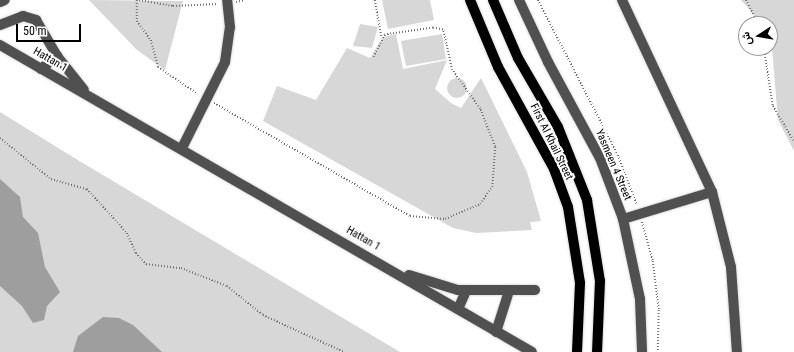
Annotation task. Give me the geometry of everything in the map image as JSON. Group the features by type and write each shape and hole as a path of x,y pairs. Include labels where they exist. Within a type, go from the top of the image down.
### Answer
{"main road":[{"name":"First Al Khail Street","path":"470,0 498,67 554,170 568,207 580,284 577,352"},
{"name":"First Al Khail Street","path":"492,2 518,58 558,126 587,200 600,281 597,352"}],"street":[{"path":"0,2 5,0"},
{"name":"Yasmeen 4 Street","path":"519,0 600,158 623,219 640,299 642,352"},
{"path":"622,0 712,192 731,267 737,352"},
{"path":"182,148 219,79 228,45 227,2"},
{"name":"Hattan 1","path":"0,25 23,16 33,17 57,56 89,96"},
{"name":"Hattan 1","path":"0,45 390,268 532,352"},
{"path":"41,69 57,56"},
{"path":"623,219 712,192"},
{"path":"390,268 466,292 535,290"},
{"path":"496,332 509,291"},
{"path":"458,309 466,292"}],"path":[{"path":"245,0 173,6 138,0 137,21 151,40 161,71 208,99 410,216 445,219 461,214 480,204 492,187 496,167 490,127 452,70 443,30 433,28 382,38"},
{"path":"374,57 382,38 375,0"},
{"path":"746,0 755,16"},
{"path":"765,56 772,106 794,141"},
{"path":"0,138 51,179 87,190 127,233 136,253 146,264 181,268 220,283 263,315 344,352"}],"shaded area":[{"path":"89,0 183,1 165,70 137,50"},
{"path":"382,0 430,0 434,20 388,29"},
{"path":"741,0 794,0 794,151 778,120 773,56 778,56 778,16 755,16"},
{"path":"360,24 378,27 372,48 353,46"},
{"path":"396,34 403,69 447,60 435,89 451,103 461,108 481,78 527,172 541,221 530,222 532,230 476,233 453,228 263,121 277,86 316,100 347,48 370,58 383,37"},
{"path":"442,34 446,59 406,66 401,41"},
{"path":"457,78 464,81 467,88 464,95 457,98 450,95 447,88 450,81"},
{"path":"0,112 76,159 400,352 0,352"},
{"path":"0,179 20,197 23,217 38,233 45,267 60,292 47,306 44,320 33,323 22,306 0,286"},
{"path":"103,317 119,318 133,325 162,352 73,352 78,336"}]}
